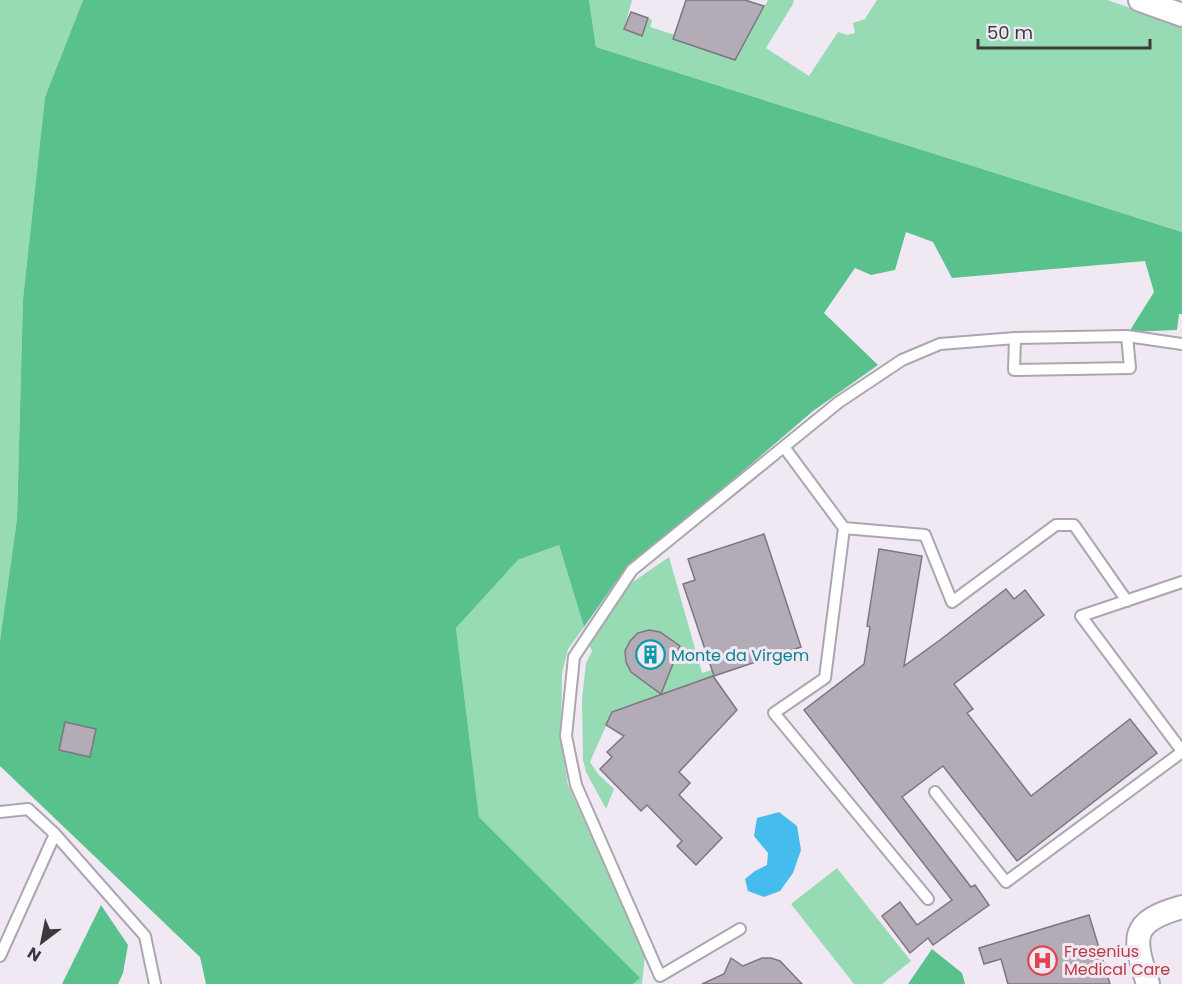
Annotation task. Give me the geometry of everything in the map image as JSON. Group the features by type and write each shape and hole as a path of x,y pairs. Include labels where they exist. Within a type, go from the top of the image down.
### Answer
{"street":[{"path":"1140,0 1182,15"},
{"path":"1148,984 1138,953 1138,939 1141,930 1149,920 1164,912 1182,907"}],"lane":[{"path":"1016,338 1014,370 1130,368 1127,336"},
{"path":"740,929 659,980 576,785 566,736 574,657 632,570 839,402 902,360 940,344 1016,338 1127,336 1182,344"},
{"path":"784,447 844,528 825,678 774,713 928,899"},
{"path":"844,528 925,535 952,602 1056,525 1074,525 1127,601"},
{"path":"935,792 1006,882 1182,751 1081,616 1182,582"},
{"path":"0,812 28,809 56,834 145,936 155,984"},
{"path":"0,956 56,834"}],"green space":[{"path":"0,0 83,0 45,97 23,299 17,519 0,640"},
{"path":"83,0 589,0 596,47 1182,232 1182,314 1179,314 1177,330 1129,332 1154,292 1145,261 952,278 933,242 906,232 895,270 871,275 855,268 824,313 878,365 813,411 702,506 627,566 584,627 559,545 518,560 456,628 479,817 640,978 633,984 206,984 200,957 0,766 0,640 17,519 23,299 45,97"},
{"path":"589,0 632,0 624,29 642,36 648,18 652,20 650,27 675,35 674,39 735,60 768,0 794,0 766,48 809,76 838,32 847,35 855,33 853,23 865,19 877,0 1107,0 1182,25 1182,232 596,47"},
{"path":"559,545 584,627 568,649 562,673 561,741 568,785 645,955 642,984 633,984 639,978 479,817 456,628 518,560"},
{"path":"669,557 702,673 712,670 713,676 612,712 590,762 598,774 614,789 606,809 586,772 583,760 582,699 586,663 592,651 589,644 627,586","holes":["649,630 664,635 674,648 673,665 662,677 631,672 626,658 630,641"]},
{"path":"837,868 911,961 882,984 854,984 791,904"},
{"path":"101,905 128,945 123,973 118,984 62,984"},
{"path":"932,949 962,973 965,984 908,984"}],"water":[{"path":"779,812 797,826 801,850 793,873 780,891 764,897 748,891 745,879 767,865 768,853 754,836 757,818"}],"building":[{"path":"686,0 745,0 764,6 735,60 673,39"},
{"path":"631,12 648,18 642,36 624,29"},
{"path":"764,534 801,647 714,676 683,584 695,580 688,559"},
{"path":"879,549 922,556 904,666 1006,589 1014,599 1025,590 1044,615 954,684 973,709 967,713 1031,796 1130,719 1157,753 1017,861 943,766 902,797 971,887 975,885 989,905 933,945 928,938 910,953 882,916 900,902 917,925 952,900 804,710 864,664 870,627 867,626"},
{"name":"Monte da Virgem","path":"649,630 660,632 680,646 661,694 631,672 626,662 625,651 630,641 638,633"},
{"path":"713,676 737,710 679,772 690,783 679,795 722,838 696,865 677,846 682,841 647,805 641,811 600,769 612,757 607,752 624,736 606,725 612,712"},
{"path":"65,722 96,729 90,757 59,750"},
{"name":"Fresenius Medical Care","path":"1089,915 1110,984 1008,984 1001,959 984,964 979,948"},
{"path":"731,958 743,966 762,958 780,961 802,984 702,984 724,974"}],"place":[{"name":"Monte da Virgem","path":"650,655"},
{"name":"Fresenius Medical Care","path":"1043,960"}]}
